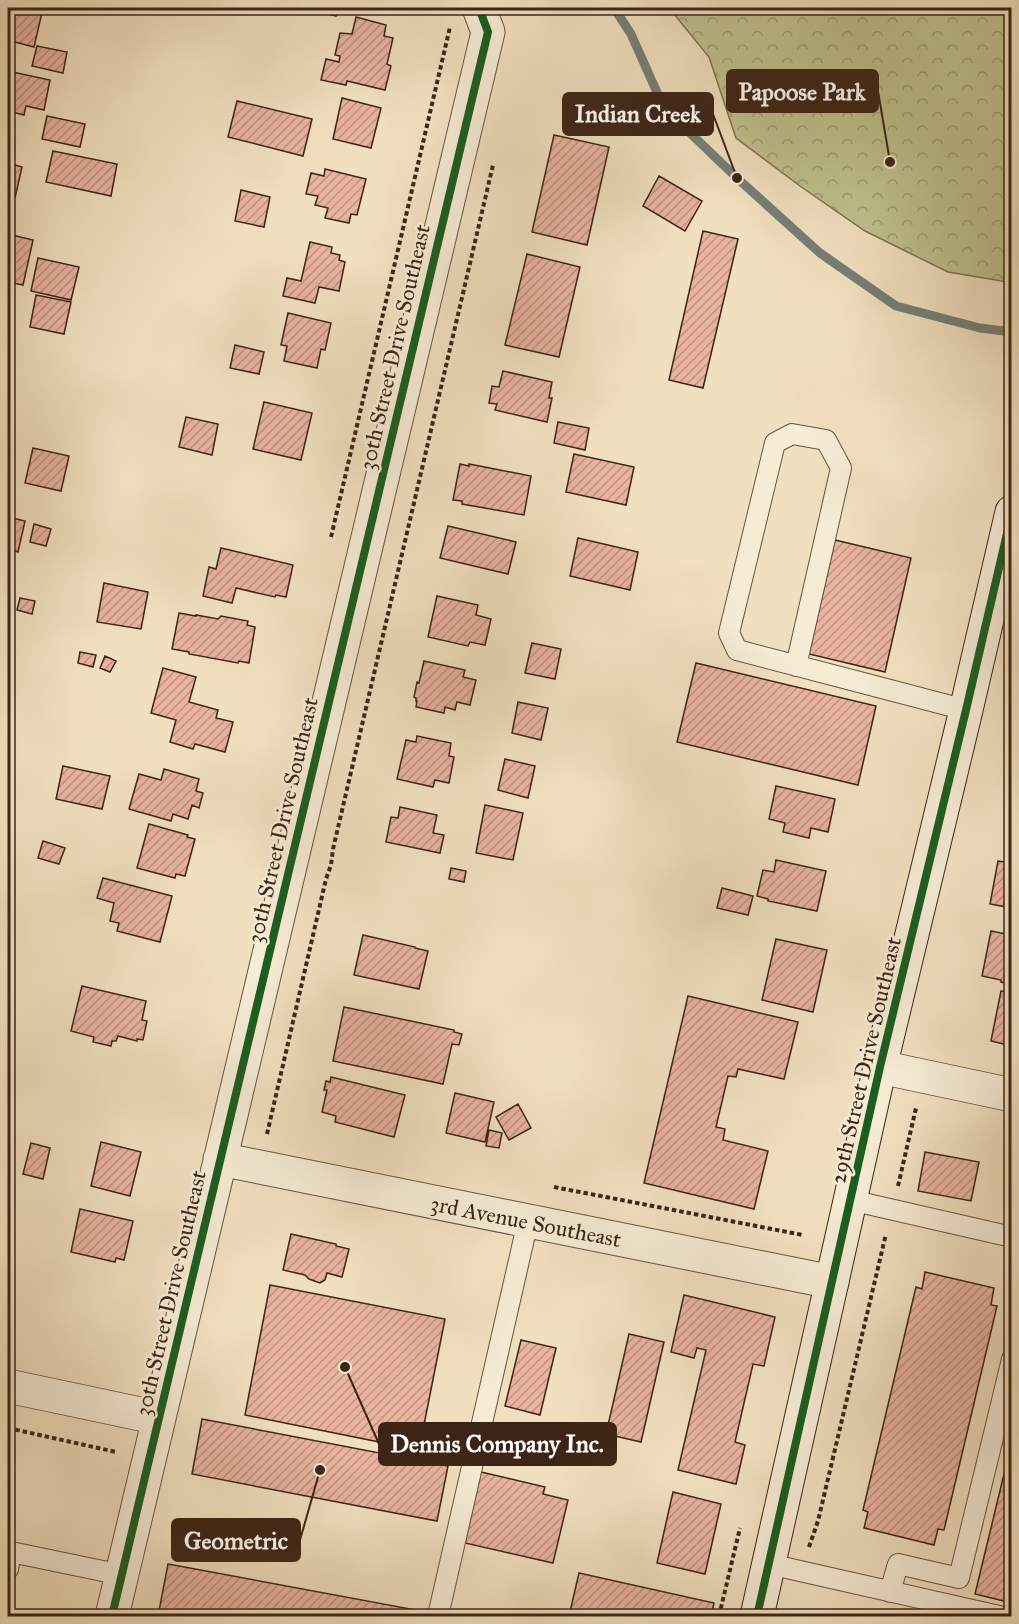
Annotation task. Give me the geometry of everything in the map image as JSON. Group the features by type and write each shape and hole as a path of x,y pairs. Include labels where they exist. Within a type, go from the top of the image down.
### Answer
{"street":[{"name":"30th Street Drive Southeast","path":"112,1617 483,20"},
{"name":"29th Street Drive Southeast","path":"757,1617 880,1067 1011,512"},
{"path":"880,1067 1011,1095"},
{"name":"3rd Avenue Southeast","path":"220,1159 832,1282"},
{"path":"8,1386 159,1418"}],"lane":[{"path":"796,666 842,468 826,440 792,434 775,443 729,633 737,650 796,666 966,710"},
{"path":"850,1200 1011,1237"},
{"path":"438,1617 528,1221"},
{"path":"890,1592 898,1564 959,1578 1011,1359"},
{"path":"8,1569 11,1552 122,1575"},
{"path":"769,1564 999,1617"}],"path":[{"path":"264,1144 493,165"},
{"path":"801,1571 818,1521 924,1076"},
{"path":"554,1188 803,1235"},
{"path":"8,1428 116,1452"}],"green space":[{"path":"669,8 1011,8 1012,264 1007,282 948,272 865,231 736,138 709,57"}],"building":[{"path":"8,8 43,8 34,47 11,41 10,45 8,44"},
{"path":"307,8 338,8 336,16"},
{"path":"356,17 386,25 384,36 393,38 387,64 391,66 385,90 347,81 346,85 321,80 326,59 339,62 340,56 335,55 340,33 352,34"},
{"path":"37,46 67,52 63,73 32,66"},
{"path":"8,71 50,80 44,110 26,106 24,115 8,111"},
{"path":"342,98 381,108 371,148 333,139"},
{"path":"237,101 312,119 303,156 228,137"},
{"path":"47,116 85,124 80,147 42,139"},
{"path":"554,135 609,147 587,245 532,232"},
{"path":"53,151 117,164 111,196 46,182"},
{"path":"8,163 22,167 15,198 8,197"},
{"path":"325,169 366,179 357,215 351,214 349,223 325,218 328,208 315,205 318,196 306,194 311,173 324,176"},
{"path":"659,176 702,201 685,231 643,206"},
{"path":"241,190 270,197 264,227 235,221"},
{"path":"703,231 738,239 703,388 669,380"},
{"path":"8,234 33,240 23,285 8,282"},
{"path":"310,242 332,247 331,253 340,255 339,260 345,262 339,291 319,287 315,303 283,296 287,278 301,281"},
{"path":"527,254 580,267 559,357 505,345"},
{"path":"38,258 79,267 71,300 31,291"},
{"path":"36,295 71,302 64,334 30,327"},
{"path":"288,313 331,323 325,350 321,349 317,368 284,361 287,346 281,345"},
{"path":"235,345 264,352 259,374 230,368"},
{"path":"503,371 552,382 549,398 552,398 547,422 495,410 497,404 489,403 492,386 499,387"},
{"path":"264,402 312,413 301,460 253,449"},
{"path":"186,417 218,424 212,455 179,447"},
{"path":"558,422 589,428 585,450 554,443"},
{"path":"33,448 69,456 61,491 25,483"},
{"path":"574,454 634,467 626,505 566,492"},
{"path":"460,464 531,476 524,515 462,504 462,501 453,500"},
{"path":"8,517 25,521 18,552 8,549"},
{"path":"34,524 51,529 46,546 30,542"},
{"path":"448,526 516,542 508,574 440,558"},
{"path":"578,538 638,552 630,590 570,576"},
{"path":"835,540 911,558 885,672 809,654"},
{"path":"221,548 293,565 286,597 276,595 275,597 236,588 232,603 203,596 209,567 216,569"},
{"path":"104,583 148,592 141,629 97,622"},
{"path":"437,596 478,605 476,615 491,619 485,645 470,642 468,646 428,637"},
{"path":"20,598 35,601 32,614 17,610"},
{"path":"179,613 218,619 221,616 248,621 247,625 255,627 249,663 239,661 238,663 172,649"},
{"path":"532,643 561,649 555,679 525,673"},
{"path":"80,652 96,655 93,667 78,663"},
{"path":"105,656 116,661 110,672 100,668"},
{"path":"424,661 465,670 463,677 476,680 470,705 457,702 455,710 445,707 444,713 416,707 417,701 414,697"},
{"path":"696,663 876,706 858,785 677,742"},
{"path":"163,668 196,677 189,702 218,710 216,718 233,722 225,752 195,744 193,749 170,742 176,720 151,713"},
{"path":"518,702 548,708 541,740 512,733"},
{"path":"417,736 451,743 449,756 454,757 449,783 435,780 433,787 397,779 406,740 416,742"},
{"path":"505,759 535,766 528,798 498,790"},
{"path":"63,766 110,776 102,809 56,799"},
{"path":"164,769 199,779 196,791 203,793 199,808 192,805 188,819 173,814 171,821 129,809 139,774 161,780"},
{"path":"776,786 835,799 828,832 811,828 809,838 783,832 785,823 769,819"},
{"path":"485,805 523,813 513,860 476,853"},
{"path":"400,807 437,815 433,833 444,835 440,853 386,842 391,817 398,818"},
{"path":"149,824 195,839 185,876 176,874 175,878 137,868"},
{"path":"43,841 65,848 59,864 38,858"},
{"path":"1009,848 1012,848 1012,908 990,904 998,861 1005,862"},
{"path":"776,860 826,871 817,911 768,901 768,899 757,896 763,870 774,872"},
{"path":"451,868 466,871 464,882 449,879"},
{"path":"103,878 172,896 160,942 117,931 119,923 110,921 114,903 97,898"},
{"path":"722,888 753,896 748,915 717,908"},
{"path":"991,931 1012,935 1012,984 982,976"},
{"path":"363,935 428,951 419,989 354,975"},
{"path":"776,939 827,950 813,1012 762,1000"},
{"path":"82,986 146,1001 142,1020 147,1021 143,1040 137,1039 137,1041 118,1036 116,1041 112,1041 111,1046 93,1042 94,1037 71,1031"},
{"path":"1001,991 1012,993 1012,1046 991,1041"},
{"path":"688,996 798,1022 784,1079 738,1069 736,1077 728,1076 716,1127 725,1129 723,1140 768,1151 754,1209 644,1183"},
{"path":"344,1007 454,1030 462,1034 459,1045 452,1044 443,1084 333,1061"},
{"path":"331,1077 405,1095 394,1137 335,1122 336,1116 322,1112 327,1090 324,1090 326,1081 330,1082"},
{"path":"455,1093 494,1102 485,1142 446,1133"},
{"path":"518,1104 531,1128 509,1140 496,1117"},
{"path":"489,1130 502,1133 499,1148 486,1146"},
{"path":"101,1142 141,1152 130,1196 91,1186"},
{"path":"31,1143 50,1148 43,1179 23,1174"},
{"path":"925,1152 979,1162 971,1201 918,1191"},
{"path":"80,1209 133,1221 124,1260 116,1258 115,1262 71,1252"},
{"path":"291,1234 349,1249 342,1277 327,1273 325,1280 320,1283 305,1275 283,1270"},
{"path":"925,1272 994,1288 991,1305 997,1306 944,1530 938,1529 934,1545 864,1528 868,1512 863,1510 916,1287 922,1289"},
{"path":"270,1285 445,1319 419,1450 245,1415"},
{"path":"684,1295 775,1317 764,1366 753,1364 735,1442 745,1445 736,1484 678,1470 706,1350 697,1348 694,1358 671,1352"},
{"path":"629,1334 664,1342 641,1442 606,1434"},
{"path":"521,1340 556,1348 540,1415 505,1406"},
{"path":"202,1419 448,1466 437,1521 192,1474"},
{"path":"1012,1441 1012,1603 975,1594"},
{"path":"481,1472 545,1487 543,1494 568,1500 553,1563 465,1543"},
{"path":"673,1492 721,1504 705,1574 657,1563"},
{"path":"168,1564 416,1610 415,1616 158,1616"},
{"path":"579,1573 714,1603 711,1616 569,1616"}],"waterway":[{"path":"614,8 631,34 664,108 820,253 896,306 980,328 1012,332"}],"cycle path":[{"path":"112,1616 488,32 479,8"},
{"path":"757,1616 880,1067 1012,512"}],"place":[{"name":"Papoose Park","path":"890,162"},
{"name":"Indian Creek","path":"737,178"},
{"name":"Dennis Company Inc.","path":"345,1367"},
{"name":"Geometric","path":"320,1470"}]}
